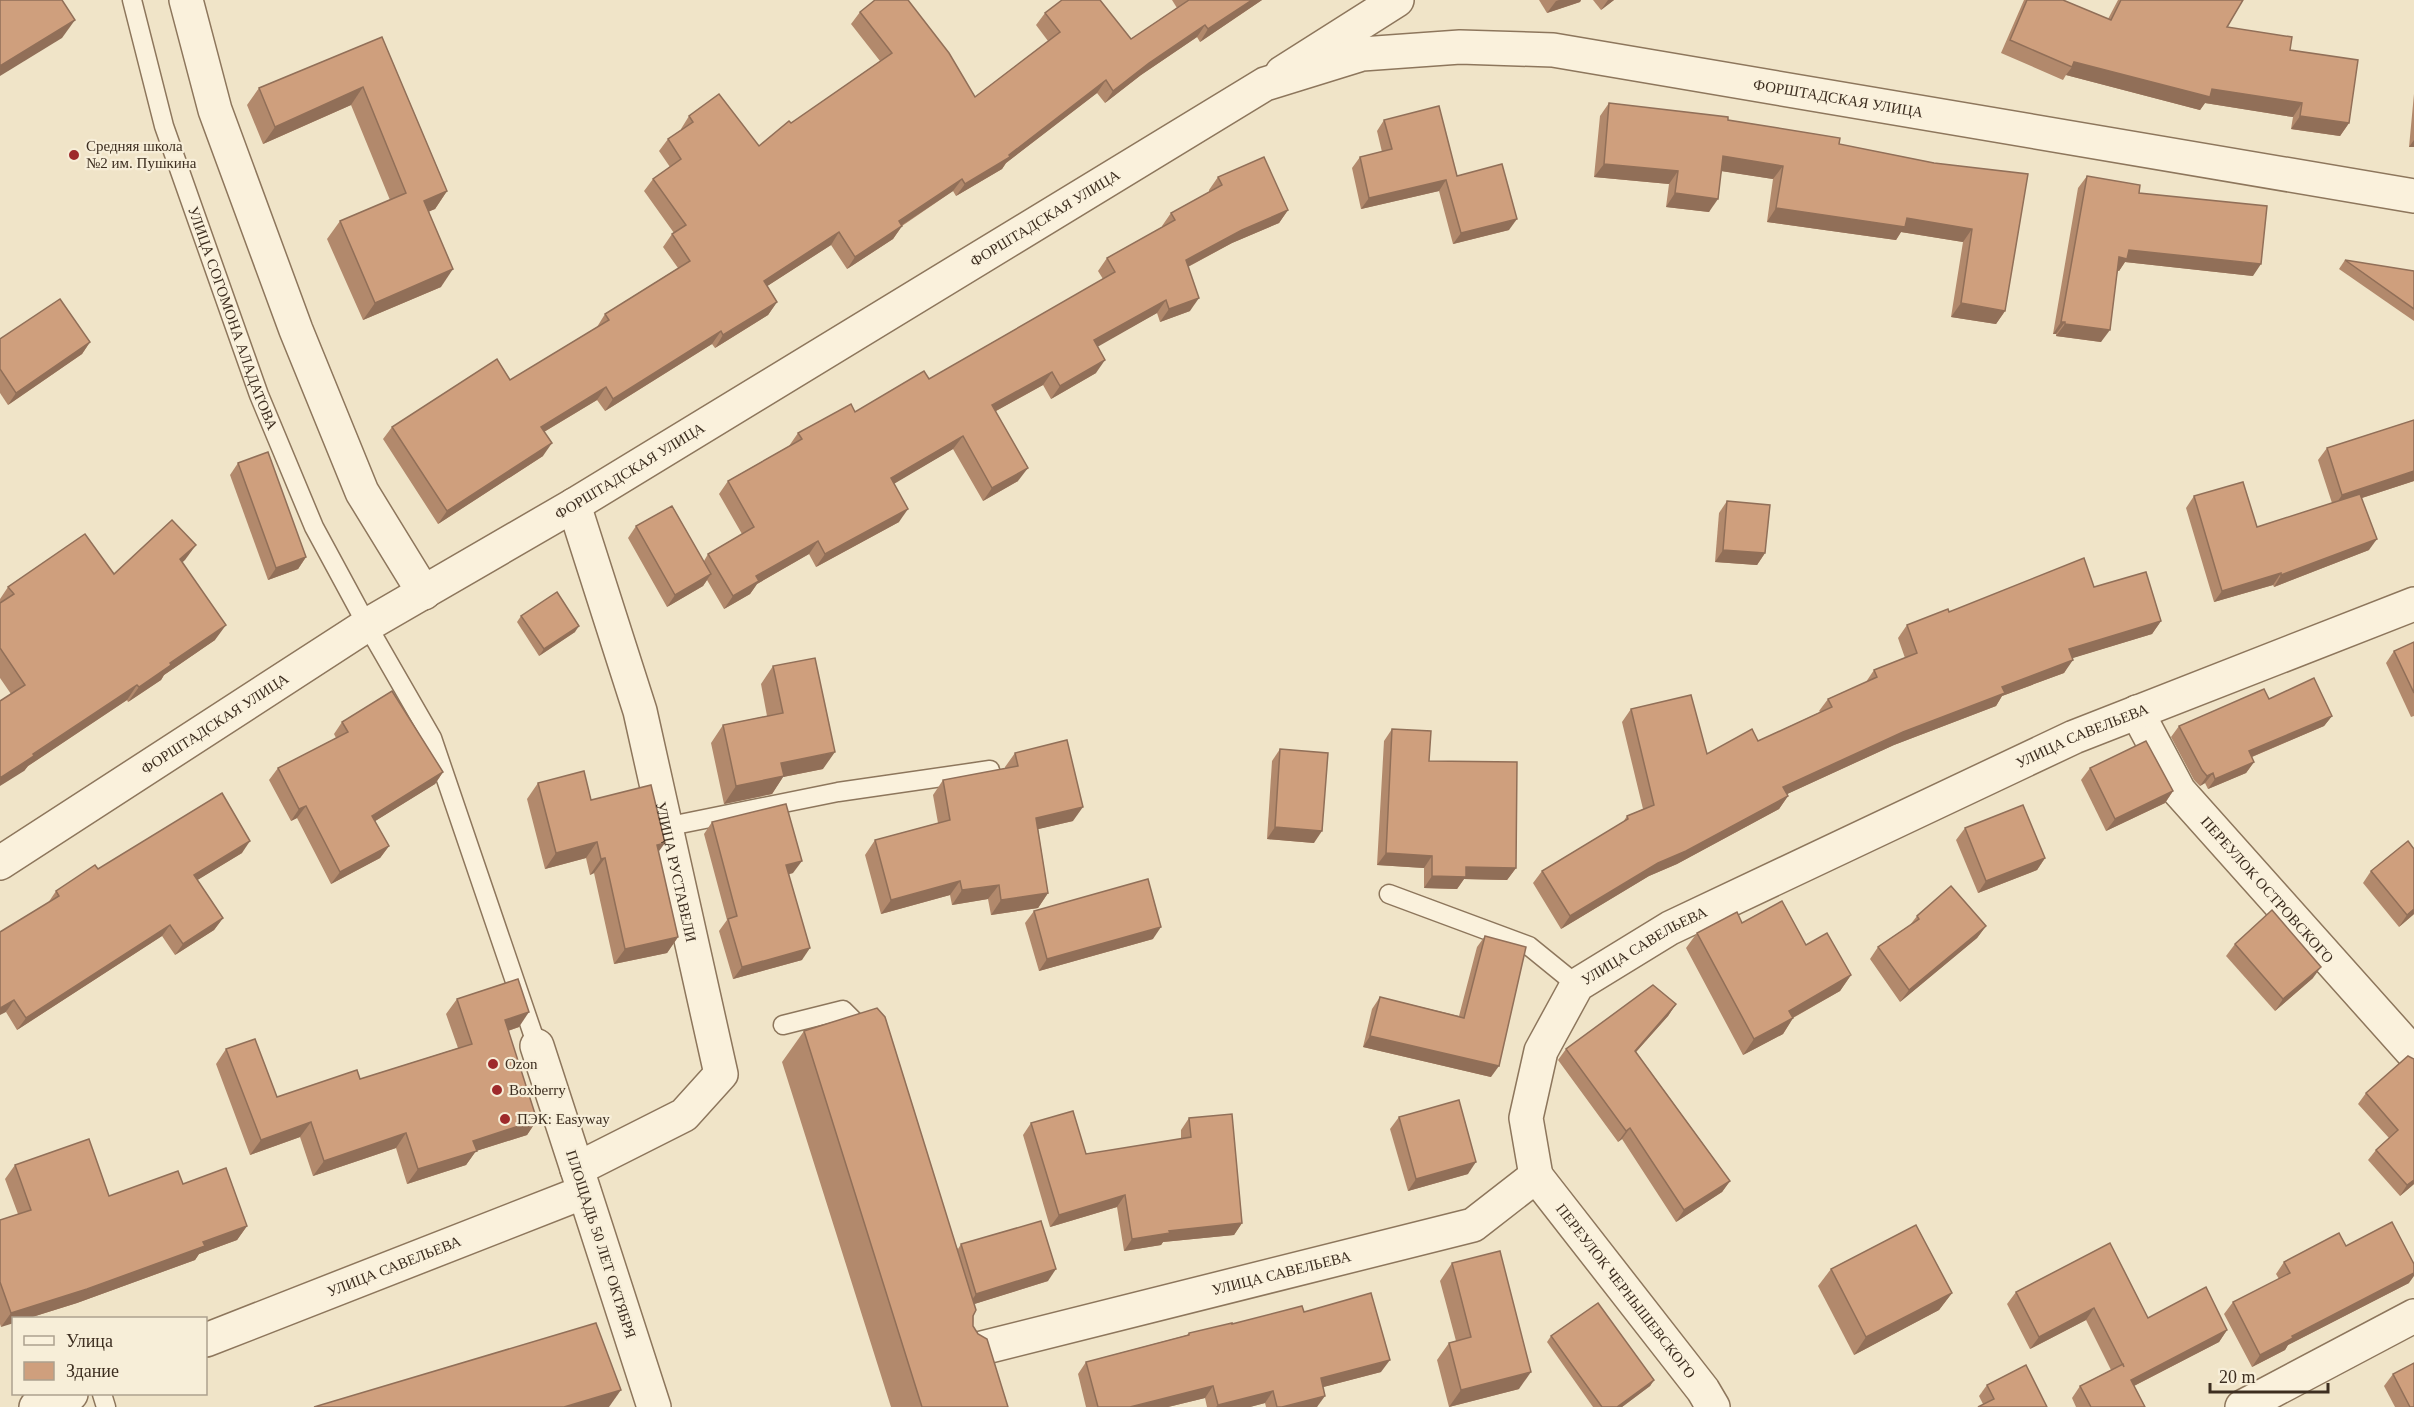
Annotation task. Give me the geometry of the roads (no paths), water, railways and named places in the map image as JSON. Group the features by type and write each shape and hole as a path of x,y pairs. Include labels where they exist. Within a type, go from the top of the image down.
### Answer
{"street":[{"path":"186,0 215,110 296,330 362,492 424,593"},
{"name":"ФОРШТАДСКАЯ УЛИЦА","path":"0,863 367,625 574,505 1265,84 1397,0"},
{"name":"ФОРШТАДСКАЯ УЛИЦА","path":"1265,84 1362,54 1460,47 1553,50 2414,196"},
{"name":"УЛИЦА РУСТАВЕЛИ","path":"574,505 640,711 720,1074 684,1114 580,1180"},
{"name":"УЛИЦА САВЕЛЬЕВА","path":"968,1345 1473,1225 1536,1176 1526,1118 1541,1052 1577,985 1670,928 2074,737 2414,604"},
{"name":"ПЕРЕУЛОК ОСТРОВСКОГО","path":"2137,712 2180,791 2414,1054"},
{"name":"ПЛОЩАДЬ 50 ЛЕТ ОКТЯБРЯ","path":"537,1046 654,1407"},
{"name":"ПЕРЕУЛОК ЧЕРНЫШЕВСКОГО","path":"1536,1176 1703,1390 1713,1407"},
{"name":"УЛИЦА САВЕЛЬЕВА","path":"207,1341 580,1180"},
{"path":"2242,1407 2414,1316"},
{"path":"36,1407 68,1395"}],"lane":[{"name":"УЛИЦА СОГОМОНА АЛАДАТОВА","path":"132,0 164,126 259,395 314,527 432,738 537,1046"},
{"path":"665,827 838,792 990,770"},
{"path":"1389,894 1529,946 1577,985"},
{"path":"783,1025 843,1010 877,1044"}],"place":[{"name":"Средняя школа №2 им. Пушкина","path":"74,155"},
{"name":"Ozon","path":"493,1064"},
{"name":"Boxberry","path":"497,1090"},
{"name":"ПЭК: Easyway","path":"505,1119"}]}
